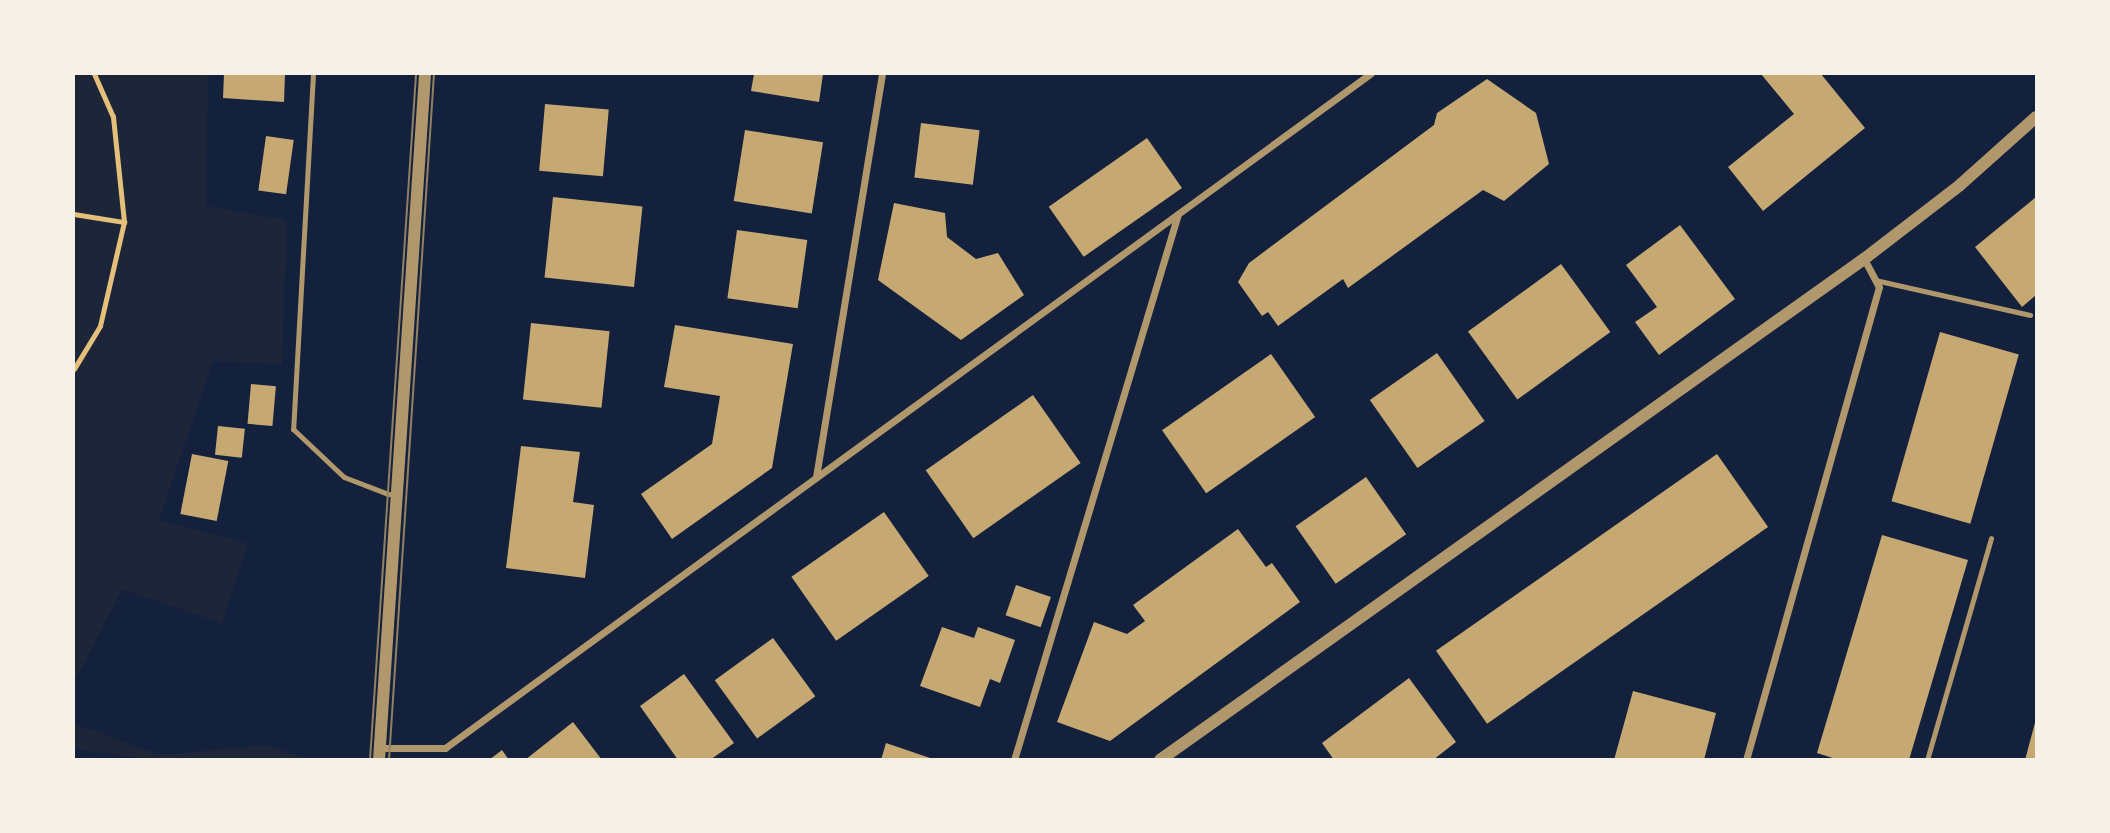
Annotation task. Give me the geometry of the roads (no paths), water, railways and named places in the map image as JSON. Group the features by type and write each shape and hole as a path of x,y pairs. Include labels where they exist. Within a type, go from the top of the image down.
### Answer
{"street":[{"path":"425,74 380,754 445,748 1370,74"},
{"path":"816,477 882,74"},
{"path":"1160,760 1864,259 1960,185 2036,117"},
{"path":"1014,760 1178,214"},
{"path":"1746,760 1879,288 1864,259"}],"lane":[{"path":"313,74 293,429 344,477 397,495"},
{"path":"1875,280 2030,314"},
{"path":"1927,760 1991,538"}],"tram line":[{"path":"370,760 416,74"},
{"path":"389,760 434,74"}]}
